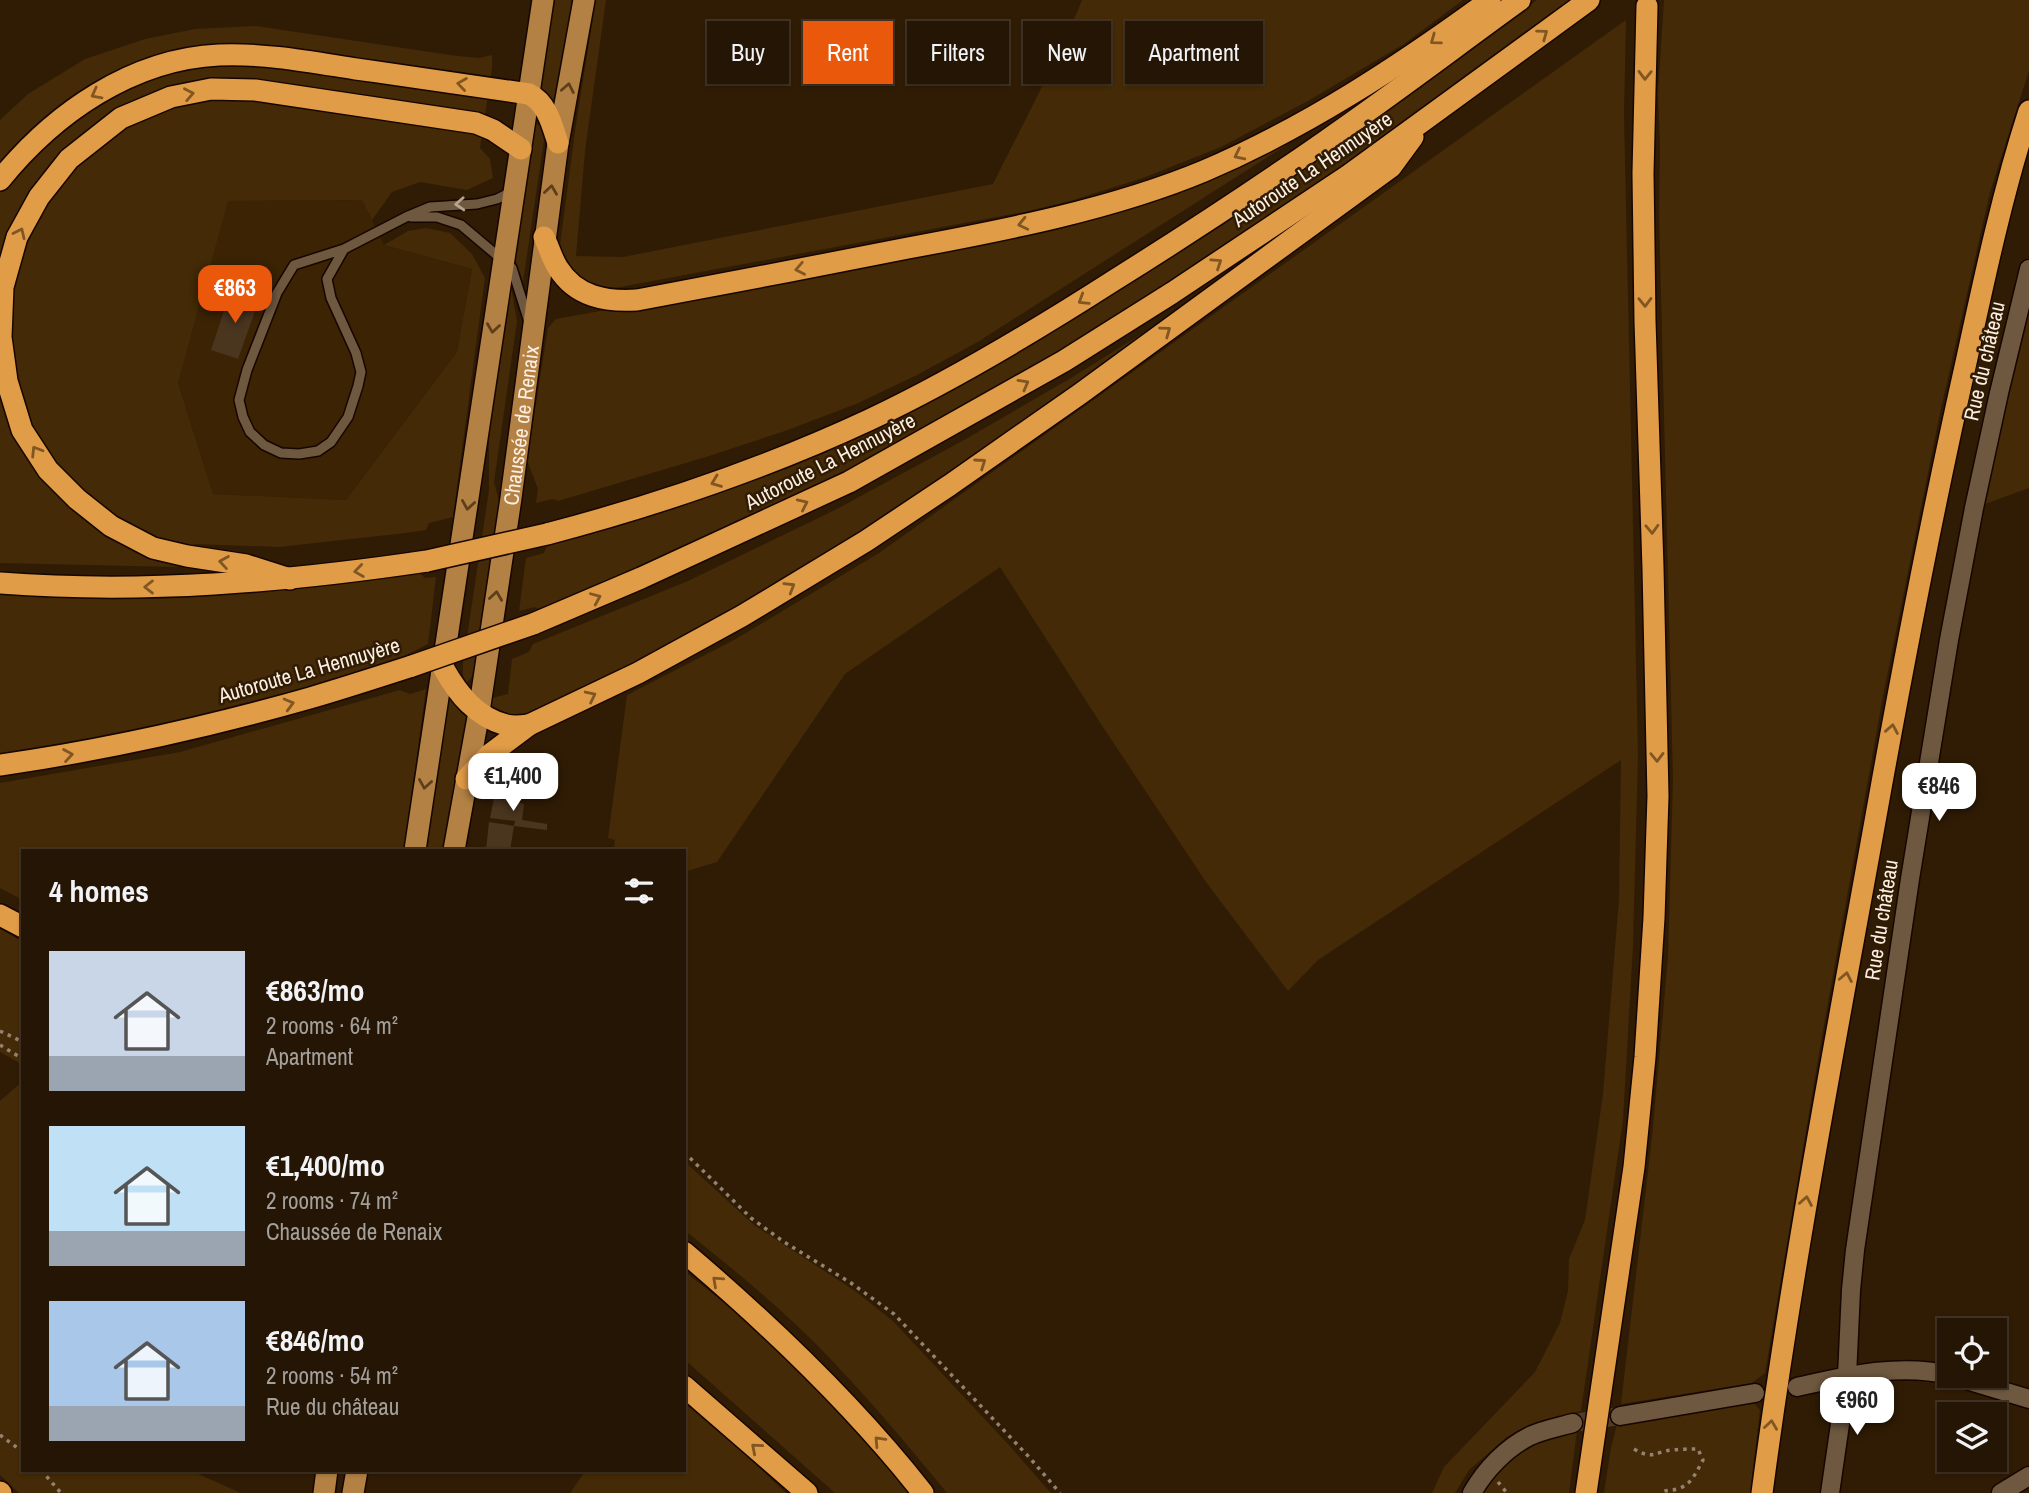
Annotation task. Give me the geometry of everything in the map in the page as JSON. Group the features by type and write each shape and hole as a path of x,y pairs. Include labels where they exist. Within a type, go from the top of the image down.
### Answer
{"highway":[{"path":"544,237 559,269 572,284 593,296 614,301 637,300 947,241 1053,217 1166,184 1241,154 1357,90 1424,48 1490,0"},
{"name":"Autoroute La Hennuyère","path":"0,583 46,587 166,587 290,579 427,561 621,514 724,479 858,425 936,386 1041,327 1153,257 1325,142 1520,0"},
{"name":"Autoroute La Hennuyère","path":"0,765 74,754 211,724 311,698 412,666 533,624 679,562 849,482 1064,361 1172,293 1338,183 1590,0"},
{"path":"1586,1493 1634,1167 1646,1057 1654,918 1658,796 1643,173 1647,6"},
{"path":"0,180 14,162 86,100 125,79 175,62 218,55 264,56 530,94 536,97 548,113 558,142"},
{"path":"290,579 246,565 153,548 111,526 77,499 48,470 22,430 7,381 1,337 3,287 17,237 38,197 69,159 121,118 171,97 211,89 255,90 476,123 493,130 521,149"},
{"path":"1762,1493 1786,1320 1821,1114 1906,647 1982,288 2029,111"},
{"path":"466,779 489,755 529,725 638,673 742,616 866,541 950,485 1080,394 1391,167 1426,120"},
{"path":"444,669 456,690 479,712 507,726 529,725"},
{"path":"0,915 21,926"},
{"path":"686,1254 808,1365 923,1493"},
{"path":"686,1388 807,1493"}],"main road":[{"name":"Chaussée de Renaix","path":"415,849 543,0"},
{"name":"Chaussée de Renaix","path":"454,849 479,712 511,498 558,142 584,0"},
{"path":"324,1493 327,1472"},
{"path":"354,1493 357,1472"}],"street":[{"name":"Rue du château","path":"1830,1493 1847,1376 1856,1237 1949,640 1988,444 2029,270"},
{"path":"1797,1387 1891,1370 1937,1372"},
{"path":"1993,1388 2029,1399"},
{"path":"1620,1416 1755,1393"},
{"path":"1472,1493 1480,1477 1507,1451 1531,1436 1573,1423"},
{"path":"2001,1493 2029,1476"}],"lane":[{"path":"344,249 327,279 331,298 356,353 360,372 358,386 348,417 331,442 318,451 281,453 264,445 250,432 239,400 247,370 277,293 295,265 344,249 430,207 477,204 514,191"},
{"path":"406,217 437,217 461,225 512,268 531,332"}],"path":[{"path":"0,1031 21,1041"},
{"path":"0,1045 21,1058"},
{"path":"686,1154 751,1218 894,1314 1060,1493"},
{"path":"0,1434 21,1450"},
{"path":"1634,1449 1643,1454 1658,1455 1669,1450 1698,1449 1703,1460 1688,1485 1661,1493"},
{"path":"43,1472 61,1493"}],"shaded area":[{"path":"554,0 576,0 556,127 547,93 540,87"},
{"path":"596,0 606,0 585,151 576,256 623,257 993,184 1043,84 1111,84 1111,21 1073,21 1082,0 1463,0 1404,44 1308,101 1221,147 1143,178 1024,212 604,290 581,281 566,269 560,245"},
{"path":"1537,0 1573,0 1367,149 1228,245 1013,380 843,473 713,537 540,610 535,607 519,611 526,558 544,553 547,546 670,509 791,466 870,431 967,381 1092,306 1229,218 1384,111"},
{"path":"1664,0 2029,0 2029,71 1990,192 1940,413 1883,696 1765,1373 1752,1383 1621,1404 1652,1137 1668,957 1673,779 1658,94"},
{"path":"1626,20 1624,114 1638,755 1633,946 1623,1120 1581,1411 1536,1422 1507,1437 1469,1470 1455,1493 1432,1493 1444,1467 1535,1372 1560,1323 1568,1291 1569,1259 1585,1220 1603,1094 1619,899 1621,760 1318,960 1288,991 1206,882 1000,567 845,674 717,862 686,871 686,849 614,849 615,840 608,838 627,695 734,640 879,553"},
{"path":"256,26 457,56 479,58 492,55 480,148 490,159 493,178 467,190 420,182 392,192 372,220 362,200 228,201 178,383 213,494 346,500 457,352 472,269 384,245 408,231 426,228 450,233 472,254 485,278 453,517 429,523 426,530 279,547 194,544 177,567 0,563 0,120 28,94 85,59 145,39 195,29"},
{"path":"534,124 541,125 544,140 523,282 515,258"},
{"path":"1313,128 976,343 917,375 856,404 785,431 558,501 553,499 536,503 538,489 527,460 548,328 556,319 990,241"},
{"path":"362,200 384,245 472,269 457,352 346,500 213,494 178,383 227,201"},
{"path":"2029,269 2029,488 1974,508"},
{"path":"510,281 517,321 494,482 500,505 475,672 467,683 463,675 463,664 489,490 489,428"},
{"path":"1167,318 934,488 713,627 526,718 504,715 491,709 492,698 508,694 512,659 529,652 533,644 688,581 835,510 964,440"},
{"path":"418,572 425,578 436,577 428,644 400,658 314,686 159,726 0,757 0,594 119,597 268,591"},
{"path":"426,689 404,849 21,849 21,899 0,888 0,783 180,752 400,690 410,694"},
{"path":"449,690 469,713 447,849 426,849"},
{"path":"0,929 21,941 21,1064 0,1052"},
{"path":"21,1083 21,1472 194,1472 241,1493 19,1493 0,1475 0,1101"},
{"path":"686,1163 754,1225 855,1291 893,1321 1051,1493 947,1493 852,1382 787,1316 686,1232"},
{"path":"686,1273 752,1325 827,1395 912,1493 835,1493 686,1361"},
{"path":"1752,1401 1760,1410 1750,1493 1604,1493 1617,1424"},
{"path":"686,1405 786,1493 570,1493 585,1472 686,1472"},
{"path":"1577,1431 1569,1493 1473,1493 1497,1467 1534,1443"}],"building":[{"path":"231,290 259,300 238,359 211,350"},
{"path":"504,796 518,798 517,802 524,804 522,820 547,824 547,830 514,826 515,821 490,818 494,798 503,800"},
{"path":"489,822 514,826 510,849 486,849"}],"tunnel":[{"path":"1573,1423 1620,1416"}]}
